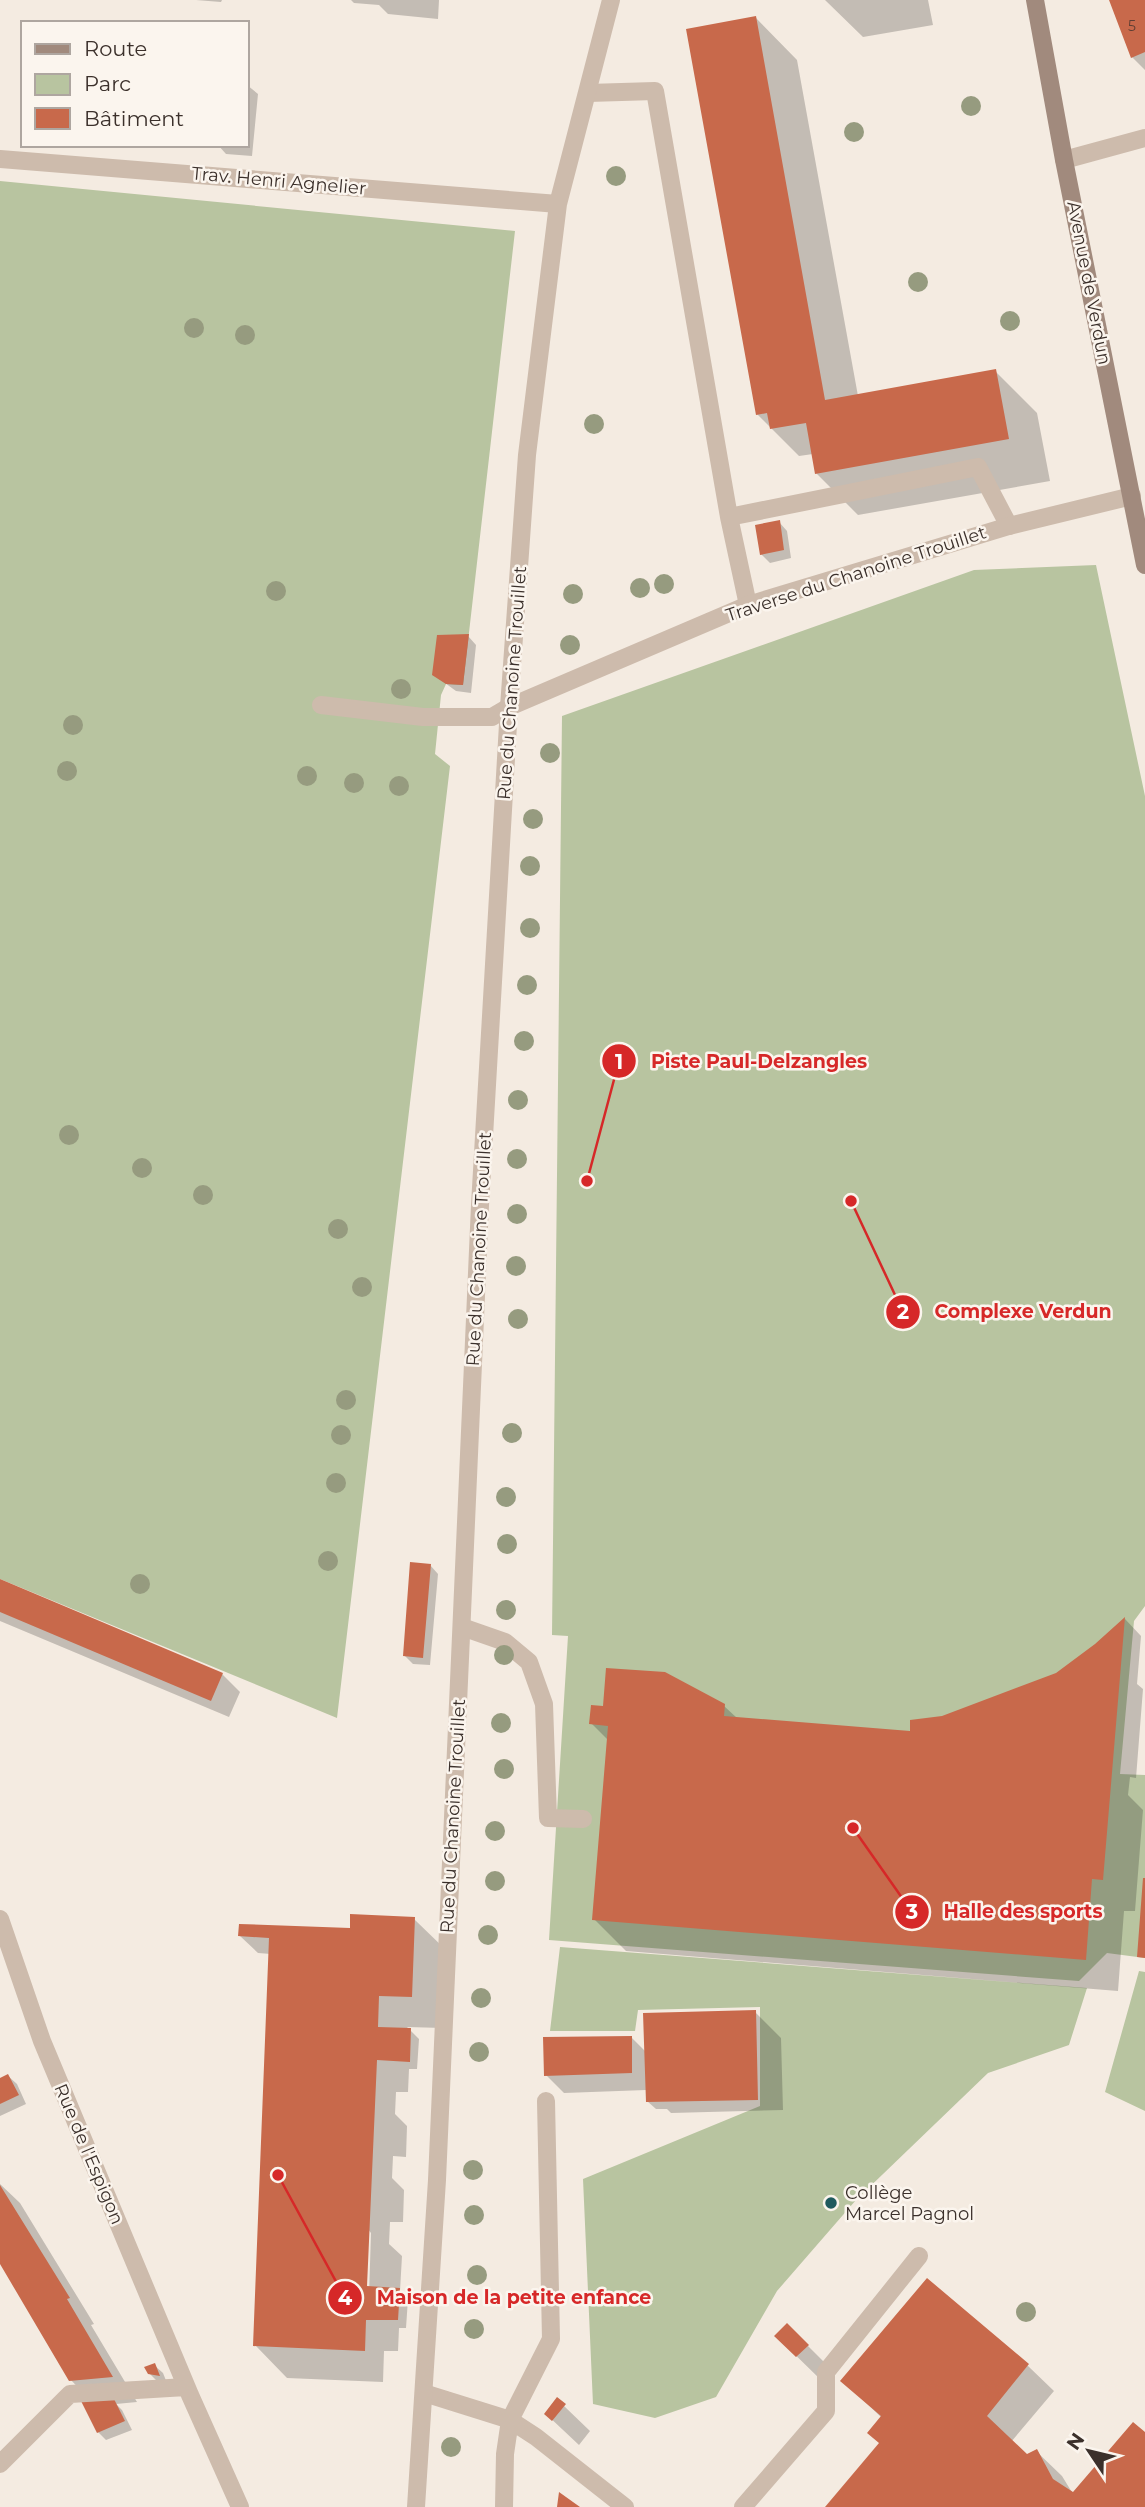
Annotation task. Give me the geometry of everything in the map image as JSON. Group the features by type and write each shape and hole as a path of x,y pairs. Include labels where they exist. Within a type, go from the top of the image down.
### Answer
{"main road":[{"name":"Avenue de Verdun","path":"1035,0 1064,160 1145,565"}],"street":[{"name":"Rue du Chanoine Trouillet","path":"416,2507 437,2166 480,1205 509,707 527,456 558,204 614,0"},
{"path":"588,93 655,91 729,517 748,605"},
{"path":"1064,160 1145,138"},
{"name":"Trav. Henri Agnelier","path":"0,159 558,204"},
{"path":"729,517 978,467 1009,526"},
{"name":"Traverse du Chanoine Trouillet","path":"321,705 423,718 492,717 509,707 748,605 1009,526 1132,496"},
{"path":"462,1627 505,1642 529,1662 544,1704 548,1818 583,1819"},
{"name":"Rue de l'Espigon","path":"0,1919 42,2041 188,2391 240,2507"},
{"path":"504,2507 505,2454 510,2420 551,2339 546,2101"},
{"path":"743,2507 826,2411 826,2372 919,2256"},
{"path":"0,2464 70,2394 188,2391"},
{"path":"424,2393 510,2420 536,2437 619,2505"}],"green space":[{"path":"0,181 515,231 463,685 446,684 441,695 435,754 450,766 337,1718 0,1579"},
{"path":"1096,565 1145,796 1145,1606 1134,1621 1120,1774 1145,1775 1145,1958 1107,1953 1079,1981 549,1940 568,1636 552,1635 562,716 974,570"},
{"path":"560,1947 1087,1988 1069,2045 988,2073 856,2200 777,2291 716,2397 655,2418 593,2404 583,2179 760,2106 760,2007 638,2010 635,2031 550,2031"},
{"path":"1139,1971 1145,1972 1145,2111 1105,2092"}],"building":[{"path":"1109,0 1145,0 1145,52 1131,58"},
{"path":"756,16 825,400 996,369 1009,439 815,474 806,423 770,429 767,413 756,415 686,29"},
{"path":"780,520 784,550 760,555 755,525"},
{"path":"469,634 463,685 446,684 432,675 437,635"},
{"path":"410,1562 431,1564 423,1658 403,1656"},
{"path":"0,1579 223,1673 211,1701 0,1612"},
{"path":"1125,1617 1103,1880 1092,1879 1086,1960 592,1920 608,1726 589,1724 591,1705 603,1706 606,1668 665,1672 725,1704 724,1716 910,1731 910,1720 942,1716 1056,1673"},
{"path":"1145,1878 1145,1958 1137,1957"},
{"path":"350,1914 415,1917 412,1997 379,1996 378,2027 411,2028 410,2062 377,2060 367,2286 400,2288 398,2320 366,2320 365,2351 253,2346 269,1938 238,1936 239,1924 350,1928"},
{"path":"756,2010 758,2100 646,2102 643,2013"},
{"path":"632,2036 632,2073 544,2076 543,2037"},
{"path":"8,2074 19,2095 0,2104 0,2078"},
{"path":"0,2185 70,2298 67,2299 113,2377 69,2381 0,2264"},
{"path":"927,2278 1029,2364 987,2416 1027,2454 1037,2449 1053,2479 1073,2492 1133,2422 1145,2432 1145,2507 825,2507 879,2443 867,2433 881,2416 840,2381"},
{"path":"787,2323 809,2345 796,2357 774,2336"},
{"path":"155,2363 160,2376 148,2374 144,2367"},
{"path":"557,2397 566,2404 552,2421 544,2414"},
{"path":"80,2399 114,2399 125,2421 97,2433"},
{"path":"559,2492 580,2507 557,2507"}],"place":[{"name":"Piste Paul-Delzangles","path":"587,1181"},
{"name":"Complexe Verdun","path":"851,1201"},
{"name":"Halle des sports","path":"853,1828"},
{"name":"Maison de la petite enfance","path":"278,2175"},
{"name":"Collège Marcel Pagnol","path":"831,2203"}]}
